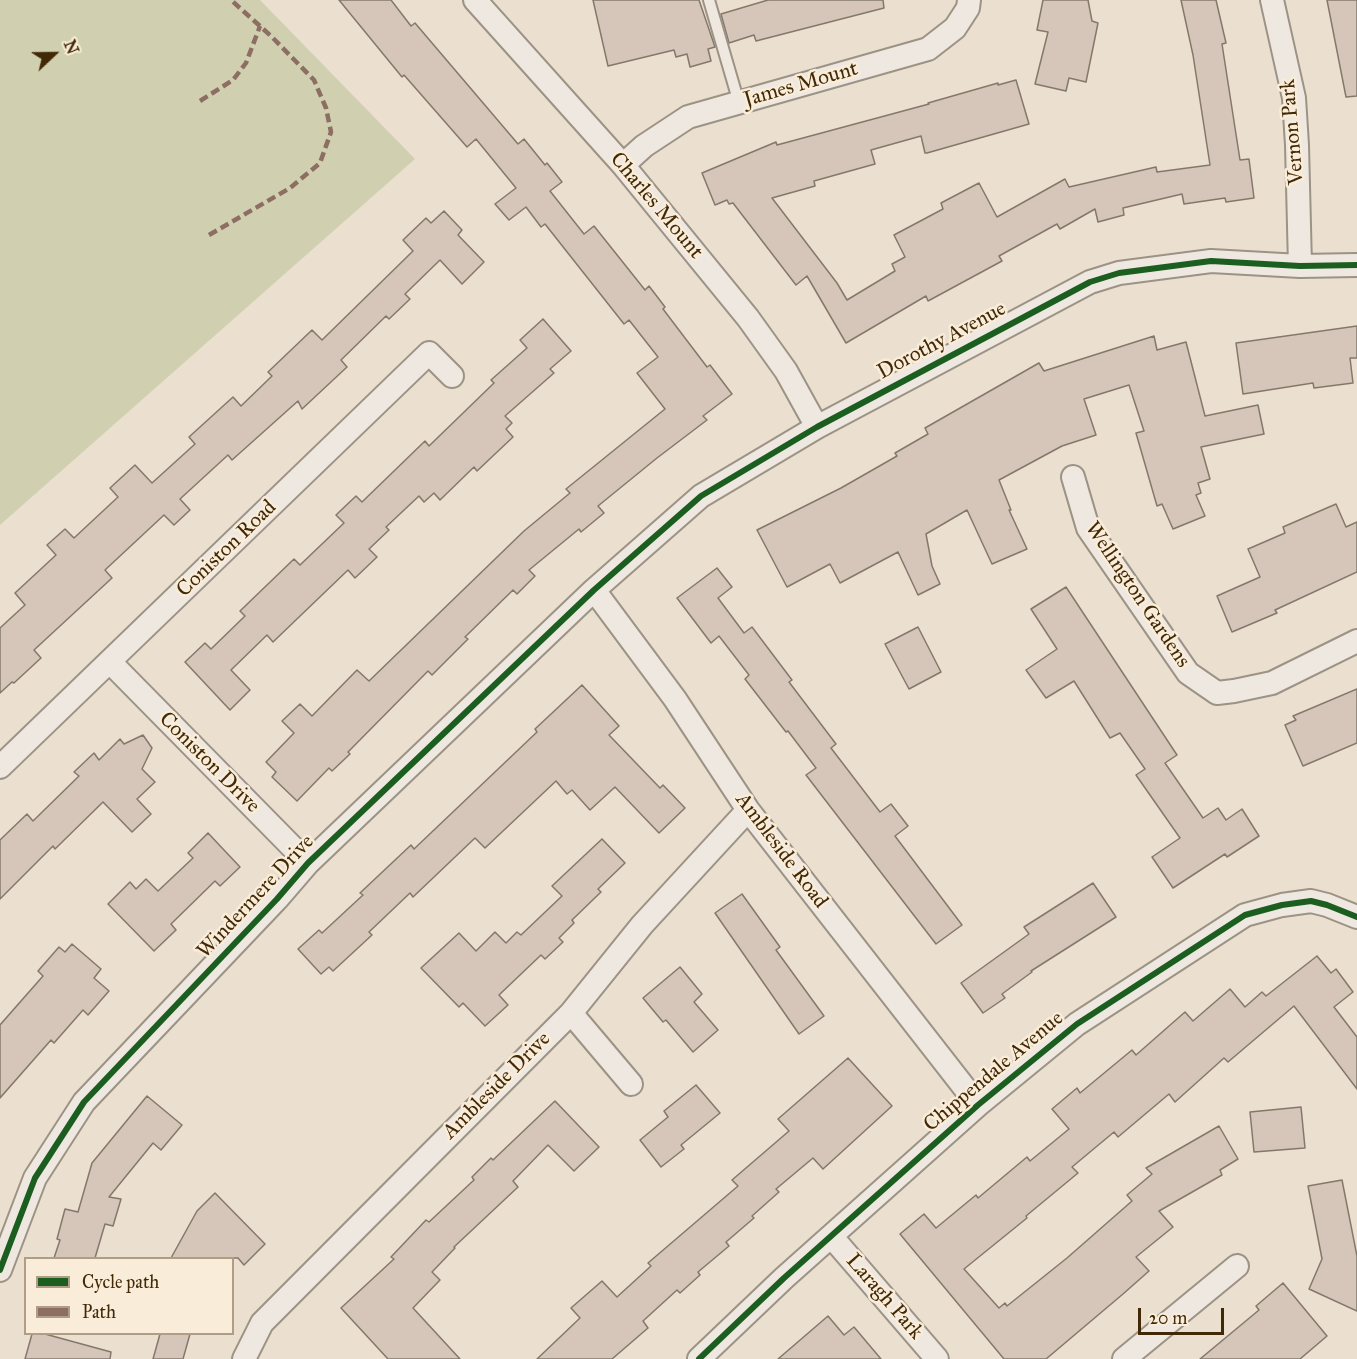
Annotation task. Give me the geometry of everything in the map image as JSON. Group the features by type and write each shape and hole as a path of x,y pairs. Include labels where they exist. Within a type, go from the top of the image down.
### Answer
{"street":[{"name":"Charles Mount","path":"475,0 623,165 748,318 786,371 817,427"},
{"name":"James Mount","path":"623,165 644,146 687,117 928,48 955,28 968,8 969,0"},
{"name":"Vernon Park","path":"1272,0 1294,98 1298,145 1300,266"},
{"name":"Dorothy Avenue","path":"594,590 702,496 817,427 1090,282 1119,273 1211,261 1300,266 1357,265"},
{"name":"Coniston Road","path":"0,767 429,352 452,375"},
{"name":"Wellington Gardens","path":"1073,477 1088,528 1188,673 1216,693 1234,692 1272,683 1357,641"},
{"name":"Ambleside Road","path":"594,590 675,699 748,810 978,1105"},
{"name":"Windermere Drive","path":"0,1270 35,1179 84,1102 277,900 308,863 594,590"},
{"name":"Coniston Drive","path":"110,662 308,863"},
{"name":"Ambleside Drive","path":"244,1359 262,1323 571,1013 642,925 748,810"},
{"name":"Chippendale Avenue","path":"699,1359 831,1236 978,1105 1077,1024 1245,915 1282,905 1311,901 1357,917"},
{"path":"571,1013 631,1084"},
{"name":"Laragh Park","path":"831,1236 937,1359"},
{"path":"1124,1359 1237,1266"}],"lane":[{"path":"709,0 739,103"}],"green space":[{"path":"0,0 260,0 415,159 0,525"}],"building":[{"path":"339,0 391,0 411,26 415,23 518,144 524,139 545,165 547,163 562,182 550,191 584,234 594,226 645,290 649,286 665,307 663,309 707,367 710,365 732,394 703,416 707,420 598,506 604,513 581,532 579,529 529,570 535,576 517,594 513,590 465,637 468,639 432,675 428,671 348,752 350,754 332,771 329,768 297,801 272,777 276,772 266,762 294,733 282,721 300,704 312,716 357,670 369,681 524,531 570,493 566,489 665,409 637,373 658,357 629,320 624,324 545,224 541,227 526,207 509,220 495,204 516,188 476,139 467,147 404,75 402,77"},
{"path":"593,0 699,0 715,47 708,49 711,61 690,67 687,54 676,57 674,50 608,66"},
{"path":"768,0 883,0 884,8 756,41 754,35 729,43 721,14"},
{"path":"1043,0 1088,0 1092,21 1098,23 1086,82 1069,78 1066,91 1035,84 1048,32 1037,30"},
{"path":"1181,0 1216,0 1226,43 1222,44 1240,160 1249,159 1254,198 1226,202 1225,198 1184,204 1182,194 1123,208 1124,215 1098,222 1095,209 1060,229 1057,224 999,256 1002,261 928,301 926,296 846,343 807,276 796,285 733,203 729,204 727,200 715,205 702,173 776,142 777,145 998,83 998,85 1016,80 1029,124 927,153 925,153 921,136 871,150 875,164 814,181 815,186 772,198 837,283 847,300 895,271 892,264 905,257 894,235 943,209 941,203 979,183 997,217 1065,179 1069,187 1156,167 1157,172 1210,165 1193,55"},
{"path":"1327,0 1357,0 1357,96 1346,97"},
{"path":"444,211 462,230 458,235 484,262 462,284 440,260 405,294 410,299 389,319 386,316 341,360 347,367 302,409 298,401 232,460 228,455 180,499 190,510 174,525 164,515 105,570 112,578 34,650 41,658 0,693 0,628 25,605 15,593 56,555 47,545 65,529 74,538 118,497 110,488 135,465 152,483 195,444 189,437 233,397 241,406 272,376 268,372 312,330 322,340 413,251 403,240 426,218 431,223"},
{"path":"543,319 571,351 550,369 554,373 505,416 512,423 506,429 513,437 477,471 474,467 440,500 434,493 424,502 419,496 386,527 389,530 369,549 377,557 355,578 348,570 273,642 267,635 231,670 250,690 230,710 185,662 205,643 211,649 245,616 240,611 294,559 300,565 344,523 336,515 356,496 362,502 425,441 429,446 494,383 491,380 527,348 520,340"},
{"path":"1357,326 1357,358 1350,358 1353,383 1314,388 1313,383 1243,394 1236,343"},
{"path":"1154,336 1157,350 1186,342 1205,416 1258,405 1264,434 1201,447 1210,479 1198,483 1201,493 1196,495 1205,516 1173,529 1162,504 1157,506 1136,433 1144,431 1129,385 1084,399 1096,435 1062,446 999,480 1011,510 1009,510 1027,549 992,564 967,510 926,534 932,566 940,584 918,595 898,552 840,583 830,564 787,587 757,530 841,488 897,456 895,453 928,434 925,428 1039,363 1044,371"},
{"path":"1336,504 1346,527 1357,522 1357,572 1275,610 1277,613 1232,632 1217,596 1260,577 1248,549 1285,533 1283,527"},
{"path":"717,568 732,587 718,598 744,633 752,627 792,680 789,682 836,744 831,748 880,812 891,804 908,826 895,836 962,925 936,944 806,775 816,768 745,679 749,675 719,636 711,643 677,598"},
{"path":"1066,587 1177,755 1165,763 1203,818 1218,808 1226,820 1242,809 1259,836 1227,857 1225,854 1173,888 1152,857 1180,838 1136,775 1145,769 1120,733 1110,738 1074,681 1046,698 1026,670 1057,649 1031,609"},
{"path":"918,627 941,672 909,689 885,644"},
{"path":"582,685 619,726 609,735 660,788 663,785 685,808 659,833 615,787 590,810 572,790 567,794 556,781 485,848 475,838 413,897 410,893 369,932 372,935 333,971 329,967 321,974 298,949 319,930 322,933 363,895 360,893 411,845 414,849 537,732 535,729"},
{"path":"1357,689 1357,743 1303,766 1285,725 1296,720 1293,716"},
{"path":"143,735 152,748 142,769 155,782 137,799 151,814 132,832 103,802 55,849 53,846 0,899 0,840 27,814 33,821 79,776 74,772 94,753 99,760 120,739 124,744"},
{"path":"208,833 240,867 220,886 215,881 171,924 176,930 154,951 108,904 130,882 136,889 146,879 158,891 193,858 188,853"},
{"path":"602,839 625,863 598,889 601,892 572,920 574,923 559,938 563,942 545,959 541,955 499,995 508,1005 485,1026 463,1003 459,1007 421,968 459,933 476,951 495,932 506,943 517,932 521,935 562,896 552,886"},
{"path":"1093,883 1116,917 1031,971 1002,994 1005,998 983,1013 961,983 1029,934 1024,927"},
{"path":"742,894 780,947 776,950 824,1016 799,1034 715,913"},
{"path":"72,944 101,969 94,978 109,991 88,1015 83,1010 54,1043 51,1040 0,1098 0,1025 43,976 38,971 59,947 65,952"},
{"path":"1317,956 1331,973 1336,969 1353,992 1334,1007 1357,1037 1357,1089 1294,1006 1228,1062 1224,1058 1175,1102 1169,1094 1118,1137 1114,1132 1072,1167 1078,1173 964,1269 999,1308 1005,1303 1007,1306 1067,1258 1132,1201 1127,1195 1152,1174 1146,1168 1219,1126 1238,1159 1220,1170 1222,1175 1159,1211 1173,1227 1136,1257 1149,1271 1123,1294 1046,1359 1004,1359 900,1234 924,1214 936,1228 976,1195 978,1198 1027,1157 1030,1161 1069,1129 1052,1109 1077,1088 1080,1093 1132,1050 1136,1055 1185,1012 1193,1021 1230,989 1245,1007 1262,992 1266,996"},
{"path":"680,967 702,994 694,1002 718,1030 693,1052 666,1020 663,1022 643,998"},
{"path":"848,1058 892,1106 823,1169 813,1158 776,1189 779,1192 726,1242 729,1246 698,1272 700,1275 680,1293 677,1290 643,1321 648,1328 612,1359 537,1359 580,1318 571,1308 602,1281 617,1297 651,1266 648,1263 738,1186 732,1180 789,1131 778,1119"},
{"path":"696,1085 720,1113 681,1145 684,1149 661,1167 640,1140 668,1117 664,1111"},
{"path":"147,1096 182,1125 161,1150 153,1143 109,1197 121,1199 113,1226 105,1224 95,1257 54,1257 60,1240 57,1239 65,1209 78,1212 92,1163"},
{"path":"555,1101 599,1147 574,1171 548,1145 513,1181 518,1187 454,1247 432,1272 440,1280 413,1308 460,1359 388,1359 341,1308 394,1259 391,1257 426,1220 429,1222 474,1180 472,1177 491,1158 493,1160"},
{"path":"1301,1107 1305,1148 1254,1152 1250,1112"},
{"path":"1342,1180 1357,1256 1357,1311 1309,1289 1322,1259 1308,1186"},
{"path":"215,1193 265,1244 244,1265 234,1257 172,1257 197,1211"},
{"path":"1283,1283 1327,1336 1300,1359 1200,1359 1259,1310 1256,1306"},
{"path":"828,1316 844,1335 854,1327 881,1359 778,1359"},
{"path":"32,1335 49,1335 111,1352 110,1359 25,1359"},
{"path":"160,1335 190,1335 183,1359 153,1359"}],"marked path":[{"path":"209,235 290,188 320,163 331,132 326,108 314,80 271,36 231,0"},
{"path":"200,101 233,80 246,63 260,26"}],"cycle path":[{"path":"0,1270 35,1178 84,1102 277,899 308,863 594,590 701,496 817,427 1090,282 1119,273 1211,261 1300,266 1357,265"},
{"path":"699,1359 784,1278 978,1105 1077,1024 1245,915 1282,905 1311,901 1357,917"}]}
